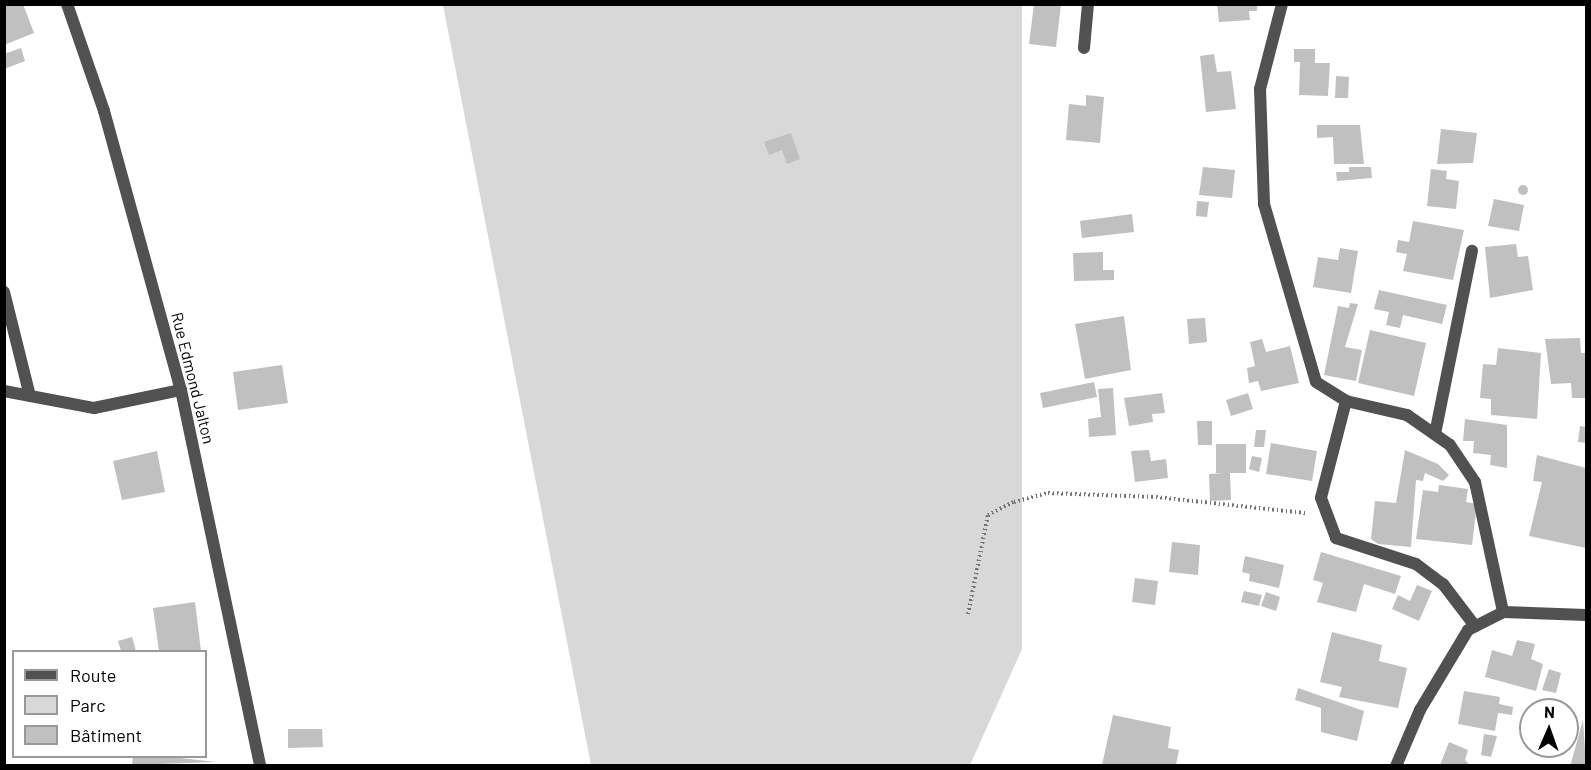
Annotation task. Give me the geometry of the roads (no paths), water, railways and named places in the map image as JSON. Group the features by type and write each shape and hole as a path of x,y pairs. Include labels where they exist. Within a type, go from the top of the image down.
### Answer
{"street":[{"name":"Rue Edmond Jalton","path":"67,4 104,111 181,390 260,765"},
{"path":"1084,48 1088,4"},
{"path":"1282,4 1260,89 1264,204 1316,382 1346,401 1407,414 1450,445 1475,482 1503,612"},
{"path":"1435,434 1472,251"},
{"path":"4,292 30,396"},
{"path":"4,391 94,408 181,390"},
{"path":"1346,401 1321,498 1323,516 1336,538 1416,564 1443,584 1475,626"},
{"path":"1396,765 1445,664 1475,626 1503,612 1587,615"}]}
